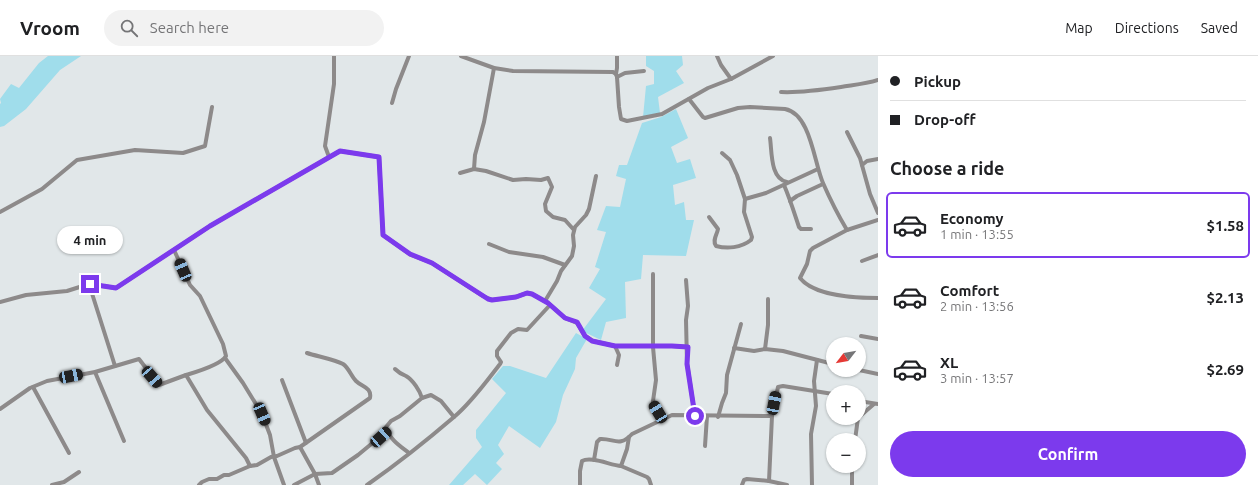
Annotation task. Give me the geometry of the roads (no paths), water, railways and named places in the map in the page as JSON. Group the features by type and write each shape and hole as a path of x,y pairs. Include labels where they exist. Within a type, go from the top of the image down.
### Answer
{"street":[{"path":"329,157 325,146 334,84 334,56"},
{"path":"392,103 409,56"},
{"path":"461,56 494,68 513,71 613,72 616,75 644,71"},
{"path":"477,61 478,56"},
{"path":"616,56 619,107 621,118 627,121 662,114 708,88 773,56"},
{"path":"717,56 721,65 731,78"},
{"path":"474,169 475,155 484,122 494,68"},
{"path":"781,92 796,93 814,91 878,81"},
{"path":"689,99 705,118 738,108 750,107 790,110 802,122 808,135 823,184 836,212 847,230"},
{"path":"0,212 42,189 77,160 135,150 183,152 205,146 212,107"},
{"path":"847,132 862,165 870,194 878,213"},
{"path":"770,138 772,165 774,170 785,183 790,205 800,228 803,230 811,229"},
{"path":"0,302 26,295 67,291 90,284 116,288 210,226 340,151 379,157 383,235 410,254 432,263 488,299 492,300 516,297 527,293 545,301 565,318 577,322 588,339 615,346 688,347"},
{"path":"708,217 718,229 714,239 716,246 725,248 732,247 751,240 752,237 744,212 746,199 734,166 722,153"},
{"path":"862,165 867,161 878,159"},
{"path":"460,173 474,169 486,171 513,180 540,180 548,178 552,187 545,204 546,211 553,217 565,220 574,230"},
{"path":"746,199 766,193 818,169"},
{"path":"545,301 554,287 561,271 574,252 574,230 589,209 596,176"},
{"path":"790,201 797,196 823,184"},
{"path":"878,220 847,230 812,249 800,278 816,289 832,294 864,298 878,298"},
{"path":"489,244 509,252 543,257 565,265"},
{"path":"174,250 190,285 200,296 223,344 226,356 225,358 243,383 262,414 270,435 274,457 284,485"},
{"path":"862,261 878,255"},
{"path":"653,274 653,346 656,380 653,405 662,419"},
{"path":"686,280 688,306 686,320 688,347 687,364 695,416"},
{"path":"90,284 115,366"},
{"path":"765,350 768,325 768,299"},
{"path":"367,485 454,417 500,364 501,362 497,356 497,351 510,334 518,330 527,330 550,305"},
{"path":"718,417 726,393 727,375 741,324"},
{"path":"862,336 878,339"},
{"path":"615,346 619,355 617,365"},
{"path":"734,348 754,351 783,351 826,362"},
{"path":"200,485 202,482 209,479 217,479 224,475 229,475 300,447 370,398 371,395 368,388 357,382 342,363 307,353"},
{"path":"0,409 33,387 47,381 95,372 138,359 159,385 217,363 225,358"},
{"path":"812,485 811,434 816,406 814,380 817,360"},
{"path":"395,369 400,374 410,379 421,394 422,398"},
{"path":"866,371 878,374"},
{"path":"95,372 124,441"},
{"path":"186,375 207,410 246,458 250,466"},
{"path":"282,380 306,443"},
{"path":"769,481 772,416 777,390 782,386 826,392"},
{"path":"33,387 69,453"},
{"path":"409,453 395,442 387,431 386,427 388,423 400,416 422,398 431,395 441,401 454,417"},
{"path":"866,402 876,404"},
{"path":"866,412 876,404"},
{"path":"594,460 598,440 602,439 618,442 629,438 632,434 672,415 718,417 772,416"},
{"path":"705,446 707,416"},
{"path":"294,485 315,474 332,472 358,455 387,431"},
{"path":"621,466 629,438"},
{"path":"300,447 315,474 318,485"},
{"path":"581,484 580,471 582,461 586,459 621,466 647,477 651,485"},
{"path":"52,485 62,483 79,472"},
{"path":"852,473 852,485"},
{"path":"742,485 745,480 769,481 787,485"}]}
